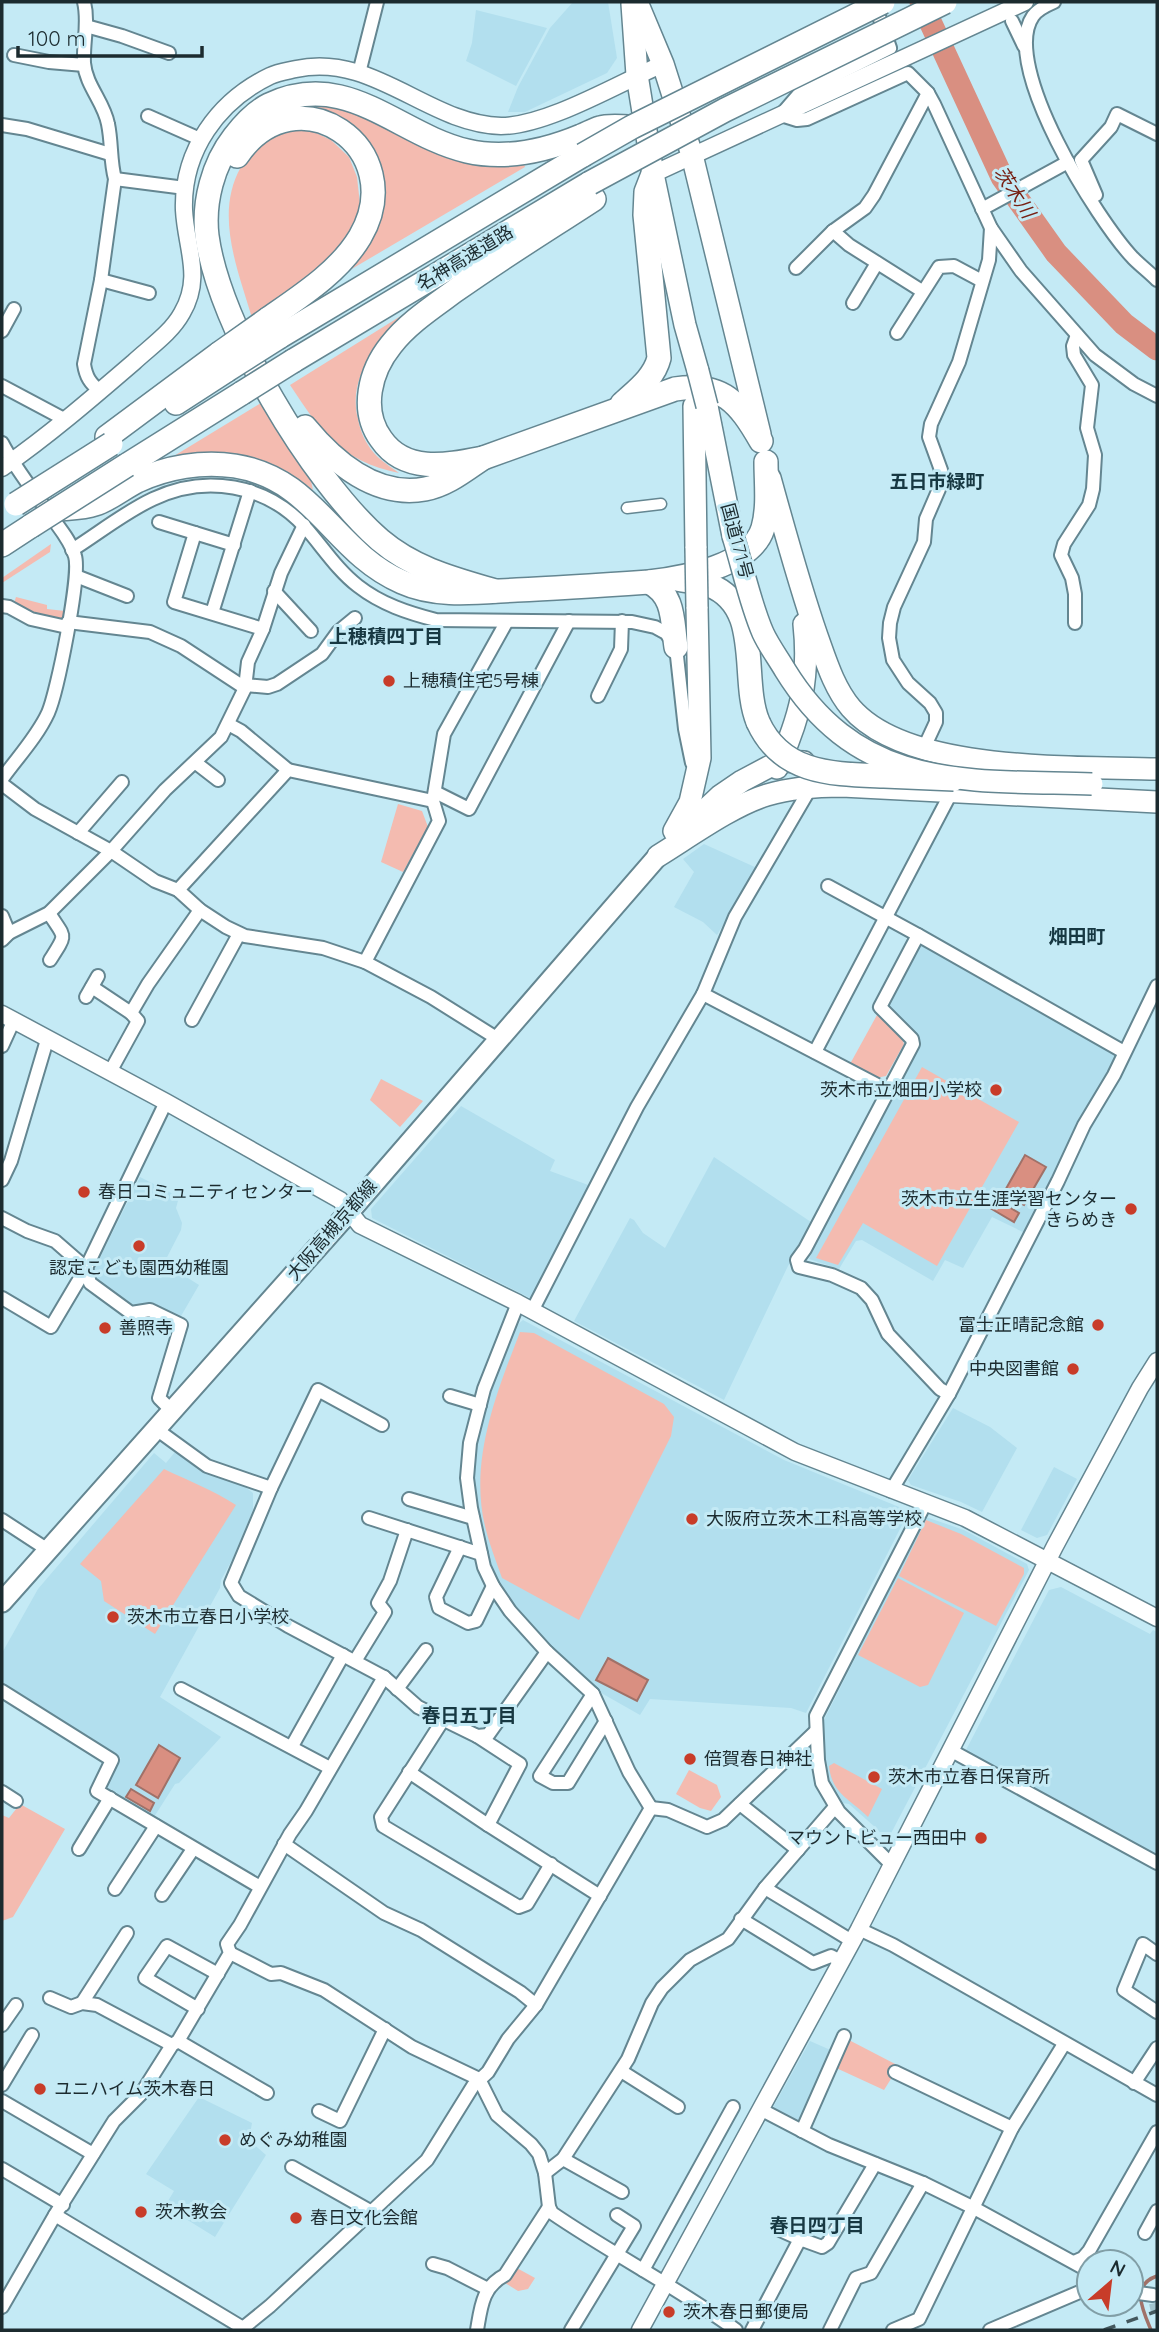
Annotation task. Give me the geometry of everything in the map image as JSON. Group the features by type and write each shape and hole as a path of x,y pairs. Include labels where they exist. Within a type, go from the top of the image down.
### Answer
{"highway":[{"name":"国道171号","path":"635,2 663,64 692,155 799,585 835,684 852,709 872,726 923,750 1014,764 1157,769"},
{"name":"国道171号","path":"635,2 637,75 653,174 700,406 733,537 764,634 799,692 826,723 853,744 879,759 953,785 1092,784 1157,788"},
{"name":"名神高速道路","path":"14,505 274,328 581,146 632,127 883,2"},
{"name":"名神高速道路","path":"2,545 58,509 132,473 242,393 293,361 592,191 725,110 945,2"},
{"path":"495,591 424,569 400,555 359,519 301,445 265,388 232,319 207,236 206,211 211,183 216,165 227,146 252,117 266,106 299,96 328,95 359,101 448,145 477,153 508,155 581,146"},
{"path":"274,328 350,251 365,227 373,202 374,185 370,166 362,150 350,136 317,120 283,120 266,127 250,139 228,173 220,214 220,235 233,286 246,320 287,400 303,425 334,459 351,471 369,481 388,486 407,490 426,489 443,484 483,458"},
{"path":"614,411 648,380 656,370 659,358 645,215 646,192 653,174"},
{"path":"132,473 187,466 234,466 276,478 295,490 362,556 401,582 442,592 649,582 674,579 741,557 763,530 766,508 764,451 744,412 715,390 695,386 675,389 483,458 434,466 417,464 390,450 380,438 372,421 369,402 371,383 378,363 390,345 435,306 592,191"},
{"path":"658,856 684,816 694,788 700,758 696,548 700,406"},
{"path":"674,579 709,585 727,596 741,615 746,637 750,689 758,722 764,736 779,751 800,765 816,770 953,785 1157,802"},
{"path":"649,582 662,589 668,600 676,647"},
{"path":"764,796 795,723 807,672 807,647 799,585"},
{"path":"658,856 720,796 780,761 939,766 1014,764"},
{"path":"658,856 713,821 764,796 811,787 953,785"}],"main road":[{"name":"大阪高槻京都線","path":"2,1602 350,1211 658,856"}],"street":[{"path":"83,2 86,26 85,65 91,89 108,123 115,179 101,279 84,364 90,383 100,391"},
{"path":"359,73 377,2"},
{"path":"780,115 800,93 890,48 874,2"},
{"path":"653,174 780,115 906,66 995,15 1025,2"},
{"path":"1025,48 1027,30 1033,15 1042,7 1055,2"},
{"path":"1012,21 1025,48 1033,85 1066,163 1133,258 1157,279"},
{"path":"86,26 169,53"},
{"path":"14,55 85,65"},
{"path":"7,465 100,391 170,330 182,313 194,274 184,211 190,161 200,139 222,110 242,91 273,74 307,67 343,68 465,120 498,126 519,125 551,116 663,64"},
{"path":"906,66 928,93 985,208 991,228 1021,271 1095,355 1134,384 1157,396"},
{"path":"796,268 833,231 864,208 874,195 928,93"},
{"path":"1114,233 1081,160 1111,127 1117,114 1157,134"},
{"path":"148,116 200,139"},
{"path":"2,125 27,129 110,153"},
{"path":"985,208 1066,163"},
{"path":"115,179 185,188"},
{"path":"923,750 936,722 936,713 930,703 908,683 893,660 889,638 890,623 894,607 924,542 926,519 939,489 942,470 929,437 930,424 959,362 989,260 991,228"},
{"path":"833,231 849,245 922,291"},
{"path":"853,303 877,263"},
{"path":"897,333 939,267 954,266 982,281"},
{"path":"101,279 149,293"},
{"path":"2,331 14,309"},
{"path":"1074,623 1073,586 1060,555 1064,544 1090,505 1095,455 1087,428 1092,385 1074,355 1073,346 1077,335"},
{"path":"2,386 64,419"},
{"path":"2,443 7,465 24,476 76,558 76,576 68,625 49,712 2,781 35,809 111,851 155,881 178,890 200,910 239,934 323,948 365,962 498,1039"},
{"path":"72,550 155,498 186,487 218,485 250,491 272,499 303,526 357,586 381,602 408,613 436,620 622,621 655,626 666,633 676,647 694,788"},
{"path":"212,613 250,491"},
{"path":"628,508 661,505"},
{"path":"159,522 234,545"},
{"path":"2,916 5,937 49,913 111,851 154,801 214,746 228,724 245,686 248,662 263,629 274,591 303,526"},
{"path":"195,533 174,602 263,629"},
{"path":"76,576 127,596"},
{"path":"274,591 311,631"},
{"path":"2,606 9,607 31,620 150,632 190,651 245,686 268,687 323,654 338,632 355,618"},
{"path":"365,962 439,821 434,797 444,734 507,621"},
{"path":"228,724 241,731 288,770 434,797 469,809 542,682 569,621"},
{"path":"598,696 621,649 622,621"},
{"path":"196,763 218,780"},
{"path":"178,890 288,770"},
{"path":"78,833 122,782"},
{"path":"815,1052 953,785"},
{"path":"651,1808 630,1773 593,1694 547,1652 510,1611 493,1586 484,1567 473,1518 467,1478 470,1443 480,1405 525,1307 703,994 734,917 811,787"},
{"path":"828,886 1124,1052"},
{"path":"131,1013 200,910"},
{"path":"49,913 63,931 63,939 51,960"},
{"path":"192,1020 239,934"},
{"path":"918,935 880,1007 912,1039 913,1044 805,1249 797,1259 799,1267 832,1275 861,1288 872,1300 888,1334 940,1389 949,1394"},
{"path":"891,1491 949,1394 1084,1125 1114,1075 1157,986"},
{"path":"92,987 131,1013 138,1021 110,1072"},
{"path":"703,994 889,1091"},
{"path":"2,1046 7,1018 166,1102 340,1200 360,1225 525,1307 796,1452 965,1518 1157,1618"},
{"path":"2,1180 47,1040"},
{"path":"2,1298 51,1327 86,1268 166,1102"},
{"path":"2,1217 27,1231 55,1241 86,1268 89,1283 131,1313 150,1310 181,1325 159,1398 172,1411"},
{"path":"640,2330 856,1935 1047,1562 1157,1361"},
{"path":"382,1425 318,1390 271,1488 231,1583 239,1596 288,1626 384,1677 418,1707 477,1736 520,1764 488,1825"},
{"path":"450,1396 480,1405"},
{"path":"156,1429 207,1466 271,1488"},
{"path":"409,1499 473,1518"},
{"path":"891,1864 835,1807 822,1783 815,1732 816,1716 926,1502"},
{"path":"369,1518 481,1554"},
{"path":"2,1520 48,1550"},
{"path":"292,1746 349,1658 385,1612 378,1604 390,1581 407,1530"},
{"path":"460,1547 436,1597 439,1608 468,1623 476,1621 493,1586"},
{"path":"397,1689 426,1650"},
{"path":"477,1736 488,1735 547,1652"},
{"path":"384,1677 227,1944 230,1953 271,1974 281,1973 324,1990 412,2048 479,2079 497,2115 536,2149 545,2173 552,2213 706,2308 736,2330"},
{"path":"181,1689 330,1768"},
{"path":"2,1691 112,1759 97,1791 260,1887"},
{"path":"593,1694 540,1776 553,1783 568,1783 606,1721"},
{"path":"443,1720 381,1817 383,1826 519,1908 527,1904 551,1864"},
{"path":"651,1808 668,1810 707,1826 723,1820 815,1732"},
{"path":"950,1749 1157,1863"},
{"path":"409,1773 600,1896"},
{"path":"2,1792 16,1801"},
{"path":"79,1849 110,1798"},
{"path":"740,1804 798,1850"},
{"path":"545,2173 563,2159 621,2071 640,2035 652,2003 662,1988 690,1960 727,1940 765,1888 835,1807"},
{"path":"2,2169 59,2210 243,2329 427,2160 479,2079 488,2072 508,2039 536,2005 651,1808"},
{"path":"115,1889 156,1826"},
{"path":"284,1844 384,1913 421,1930 520,1992 536,2005"},
{"path":"162,1895 193,1849"},
{"path":"765,1888 856,1935 893,1945 1157,2095"},
{"path":"741,1919 813,1963 831,1956 841,1961"},
{"path":"82,2003 127,1933"},
{"path":"1157,1954 1143,1944 1124,1990 1157,2012"},
{"path":"198,2010 145,1978 167,1946 218,1974"},
{"path":"3,2303 114,2121 141,2094 198,2010 230,1953"},
{"path":"50,1998 71,2007 82,2003 97,2005 175,2043 267,2093"},
{"path":"2,2025 16,2005"},
{"path":"319,2111 341,2122 385,2029"},
{"path":"2,2085 32,2035"},
{"path":"802,2131 844,2036"},
{"path":"893,2330 919,2319 1012,2128 1065,2044"},
{"path":"1134,2083 1157,2048"},
{"path":"621,2071 678,2107"},
{"path":"895,2072 1012,2128"},
{"path":"2,2101 93,2154"},
{"path":"643,2270 733,2107"},
{"path":"760,2109 802,2131 923,2183 1074,2262 1089,2251 1157,2132"},
{"path":"563,2159 622,2192"},
{"path":"780,2230 822,2246 828,2243 875,2164"},
{"path":"292,2167 370,2211"},
{"path":"830,2330 856,2278 871,2273 923,2183"},
{"path":"477,2330 482,2298 488,2288 505,2275 549,2207"},
{"path":"1145,2233 1157,2211"},
{"path":"571,2330 634,2226 617,2215"},
{"path":"752,2330 800,2239"},
{"path":"433,2264 488,2288"},
{"path":"990,2330 1075,2294"}],"shaded area":[{"path":"573,2 608,2 617,58 607,73 525,112 508,112 518,87 550,28"},
{"path":"476,10 547,28 516,86 466,61 472,43"},
{"path":"313,103 343,107 364,114 447,158 477,165 524,164 525,167 350,270 348,267 377,221 382,205 382,175 371,147 350,125 324,113 283,108"},
{"path":"292,130 310,130 331,140 349,157 357,177 360,204 357,225 327,262 252,318 231,242 229,204 233,185 243,163 256,148 270,138"},
{"path":"412,309 370,358 362,372 356,402 360,428 368,446 399,473 362,461 334,442 312,417 290,385"},
{"path":"261,403 310,476 313,490 279,467 246,456 210,453 169,459"},
{"path":"51,544 50,552 2,583 2,578"},
{"path":"16,597 47,605 47,609 65,611 64,620 31,615 14,603"},
{"path":"398,804 422,811 428,827 403,872 381,862"},
{"path":"704,844 757,868 717,935 703,922 674,907 694,872 683,859"},
{"name":"茨木市立畑田小学校","path":"925,943 1116,1050 1117,1059 1025,1233 992,1217 963,1268 945,1260 933,1281 862,1240 856,1241 839,1269 809,1259 917,1043 886,1006 918,944"},
{"path":"877,1015 901,1036 904,1044 886,1076 876,1078 850,1064"},
{"path":"922,1067 1019,1122 937,1266 863,1223 838,1265 816,1258"},
{"path":"381,1079 423,1101 400,1127 370,1100"},
{"path":"461,1106 555,1160 550,1171 591,1186 534,1300 372,1218 371,1209"},
{"path":"1025,1155 1046,1167 1024,1205 1003,1194"},
{"path":"714,1157 811,1222 812,1226 807,1241 788,1266 724,1400 574,1321 630,1218 643,1233 665,1248"},
{"name":"認定こども園西幼稚園","path":"140,1177 179,1197 176,1208 182,1223 181,1230 164,1263 199,1285 181,1316 132,1308 97,1284 92,1274"},
{"path":"995,1199 1019,1213 1014,1222 990,1208"},
{"name":"大阪府立茨木工科高等学校","path":"523,1320 784,1460 904,1509 902,1525 806,1713 791,1708 650,1699 640,1715 596,1690 549,1647 509,1603 492,1574 474,1479 476,1439 516,1326"},
{"path":"520,1332 534,1333 664,1404 674,1417 671,1436 579,1620 502,1578 485,1526 480,1476 483,1451 495,1402"},
{"path":"953,1408 990,1427 1017,1448 982,1512 911,1485 908,1480"},
{"name":"茨木市立春日小学校","path":"175,1452 200,1471 240,1483 253,1493 253,1510 221,1580 220,1588 160,1697 221,1737 179,1783 175,1784 154,1817 104,1788 121,1758 2,1683 2,1653 38,1589 154,1453 166,1463"},
{"path":"1054,1467 1077,1479 1047,1535 1037,1538 1021,1530"},
{"path":"164,1469 236,1505 155,1634 104,1601 101,1581 80,1564"},
{"name":"大阪府立茨木工科高等学校","path":"926,1517 964,1530 1027,1564 1029,1570 887,1841 849,1804 842,1803 828,1778 823,1762 822,1724"},
{"path":"926,1520 961,1534 1024,1568 1024,1574 996,1626 899,1576"},
{"path":"898,1578 964,1613 928,1685 920,1687 858,1655"},
{"path":"1061,1587 1150,1634 1153,1630 1157,1632 1157,1856 969,1756 966,1750 1049,1590"},
{"path":"608,1658 648,1680 637,1701 596,1680"},
{"path":"159,1745 180,1758 158,1798 136,1785"},
{"path":"834,1763 882,1789 868,1817 838,1790 829,1766"},
{"path":"689,1770 717,1785 721,1797 711,1811 700,1808 676,1794"},
{"path":"131,1789 154,1803 150,1811 126,1797"},
{"path":"20,1804 65,1829 13,1917 2,1921 2,1815 9,1818"},
{"path":"847,2039 899,2066 884,2090 834,2067"},
{"path":"810,2041 835,2052 802,2123 798,2124 771,2111"},
{"path":"199,2097 252,2123 249,2140 266,2155 215,2237 165,2206 174,2191 146,2174"},
{"path":"515,2267 535,2278 528,2289 518,2291 502,2281"}],"waterway":[{"name":"茨木川","path":"921,2 1002,177 1056,253 1124,324 1157,349"},
{"path":"1151,2330 1142,2307 1141,2292 1149,2280 1157,2276"}],"tunnel":[{"path":"1155,2303 1157,2312"}],"railway":[{"path":"1104,2330 1157,2311"}],"place":[{"name":"上穂積住宅5号棟","path":"389,681"},
{"name":"茨木市立畑田小学校","path":"996,1090"},
{"name":"春日コミュニティセンター","path":"84,1192"},
{"name":"茨木市立生涯学習センター きらめき","path":"1131,1209"},
{"name":"認定こども園西幼稚園","path":"139,1246"},
{"name":"富士正晴記念館","path":"1098,1325"},
{"name":"善照寺","path":"105,1328"},
{"name":"中央図書館","path":"1073,1369"},
{"name":"大阪府立茨木工科高等学校","path":"692,1519"},
{"name":"茨木市立春日小学校","path":"113,1617"},
{"name":"倍賀春日神社","path":"690,1759"},
{"name":"茨木市立春日保育所","path":"874,1777"},
{"name":"マウントビュー西田中","path":"981,1838"},
{"name":"ユニハイム茨木春日","path":"40,2089"},
{"name":"めぐみ幼稚園","path":"225,2140"},
{"name":"茨木教会","path":"141,2212"},
{"name":"春日文化会館","path":"296,2218"},
{"name":"茨木春日郵便局","path":"669,2312"}],"district":[{"name":"五日市緑町","path":"937,481"},
{"name":"上穂積四丁目","path":"386,636"},
{"name":"畑田町","path":"1077,936"},
{"name":"春日五丁目","path":"469,1715"},
{"name":"春日四丁目","path":"817,2225"}]}
